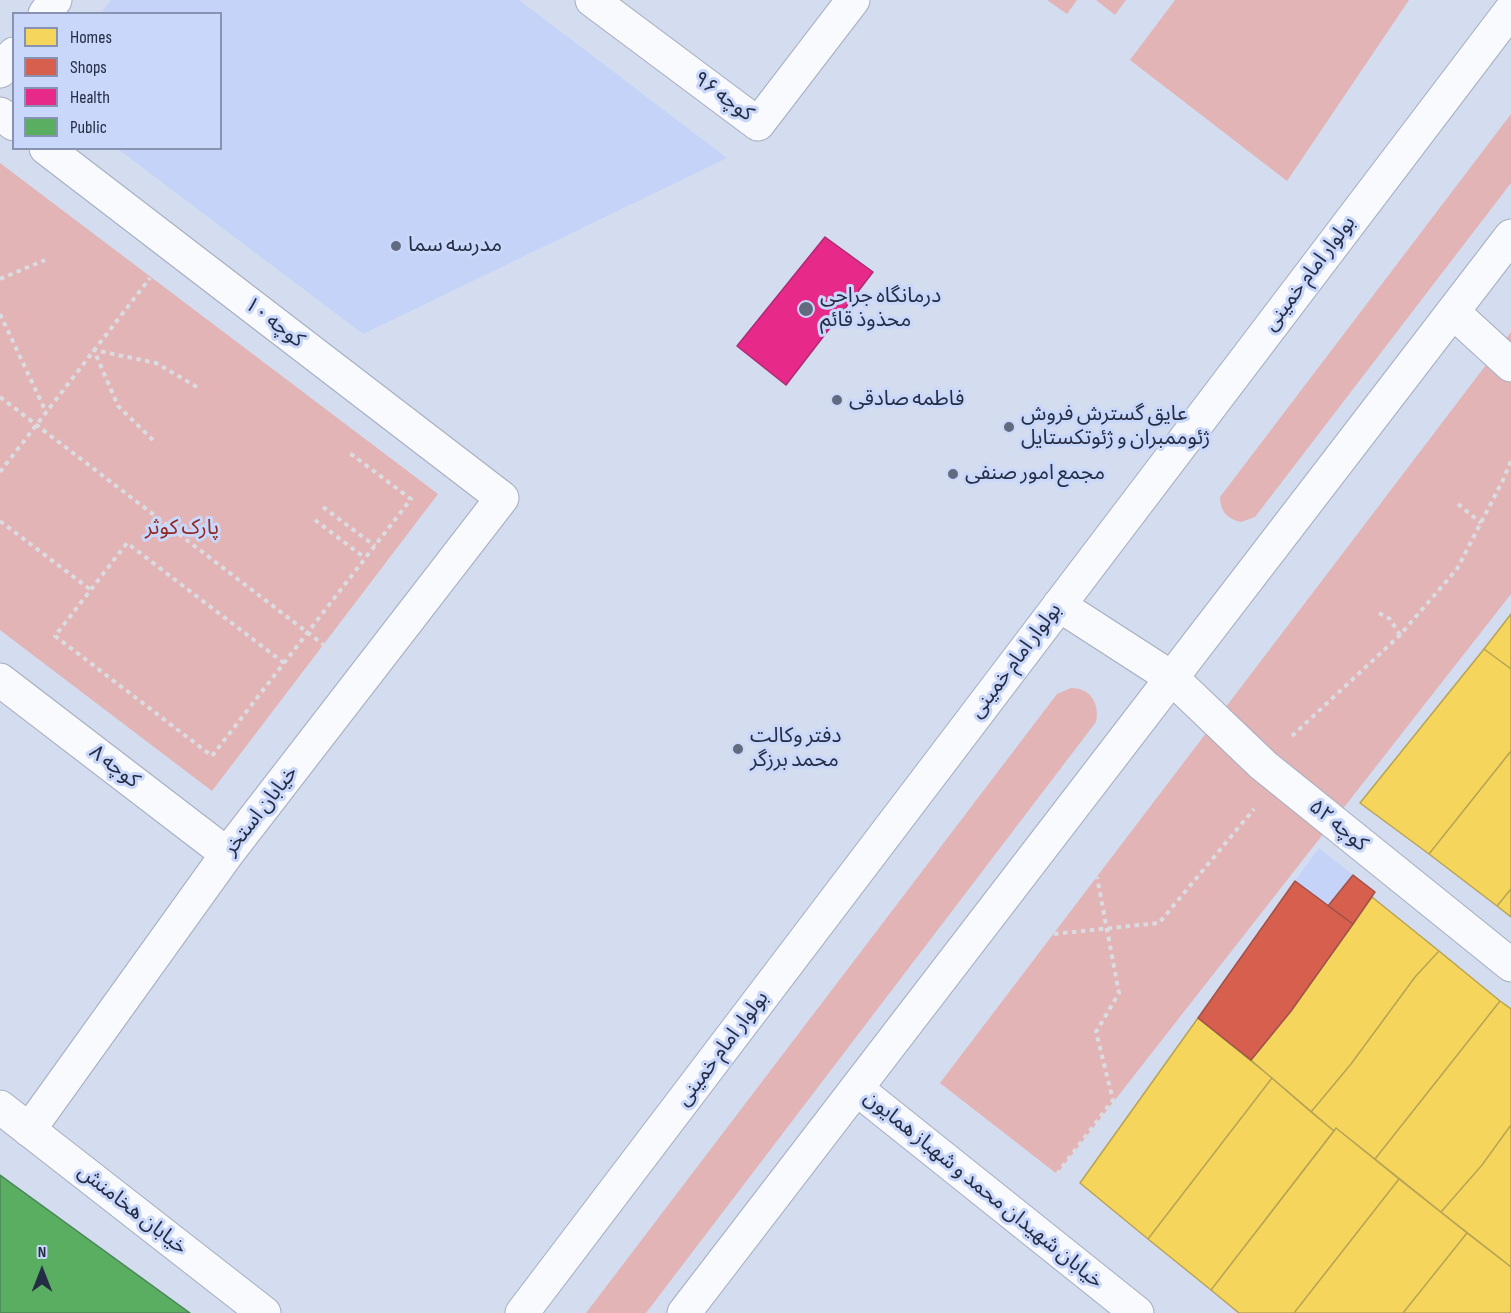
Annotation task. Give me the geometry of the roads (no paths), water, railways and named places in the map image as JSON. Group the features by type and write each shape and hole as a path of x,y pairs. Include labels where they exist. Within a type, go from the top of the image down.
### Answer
{"street":[{"name":"کوچه ۹۶","path":"592,0 758,124 853,0"},
{"name":"بولوار امام خمینی","path":"522,1313 1511,10"},
{"path":"0,71 12,56"},
{"name":"کوچه ۱۰","path":"48,150 502,498"},
{"path":"684,1313 1511,237"},
{"path":"1453,312 1511,365"},
{"name":"خیابان استخر","path":"29,1130 227,854 502,498"},
{"name":"کوچه ۵۲","path":"1059,604 1172,678 1271,771 1511,965"},
{"name":"کوچه ۸","path":"0,680 227,854"},
{"name":"خیابان شهیدان محمد و شهباز همایون","path":"857,1089 1137,1313"},
{"name":"خیابان هخامنش","path":"0,1107 264,1313"}],"place":[{"name":"مدرسه سما","path":"396,246"},
{"name":"درمانگاه جراحی محذوذ قائم","path":"806,309"},
{"name":"فاطمه صادقی","path":"837,400"},
{"name":"عایق گسترش فروش ژئوممبران و ژئوتکستایل","path":"1009,427"},
{"name":"مجمع امور صنفی","path":"953,474"},
{"name":"دفتر وکالت محمد برزگر","path":"738,749"}],"park label":[{"name":"پارک کوثر","path":"182,529"}]}
